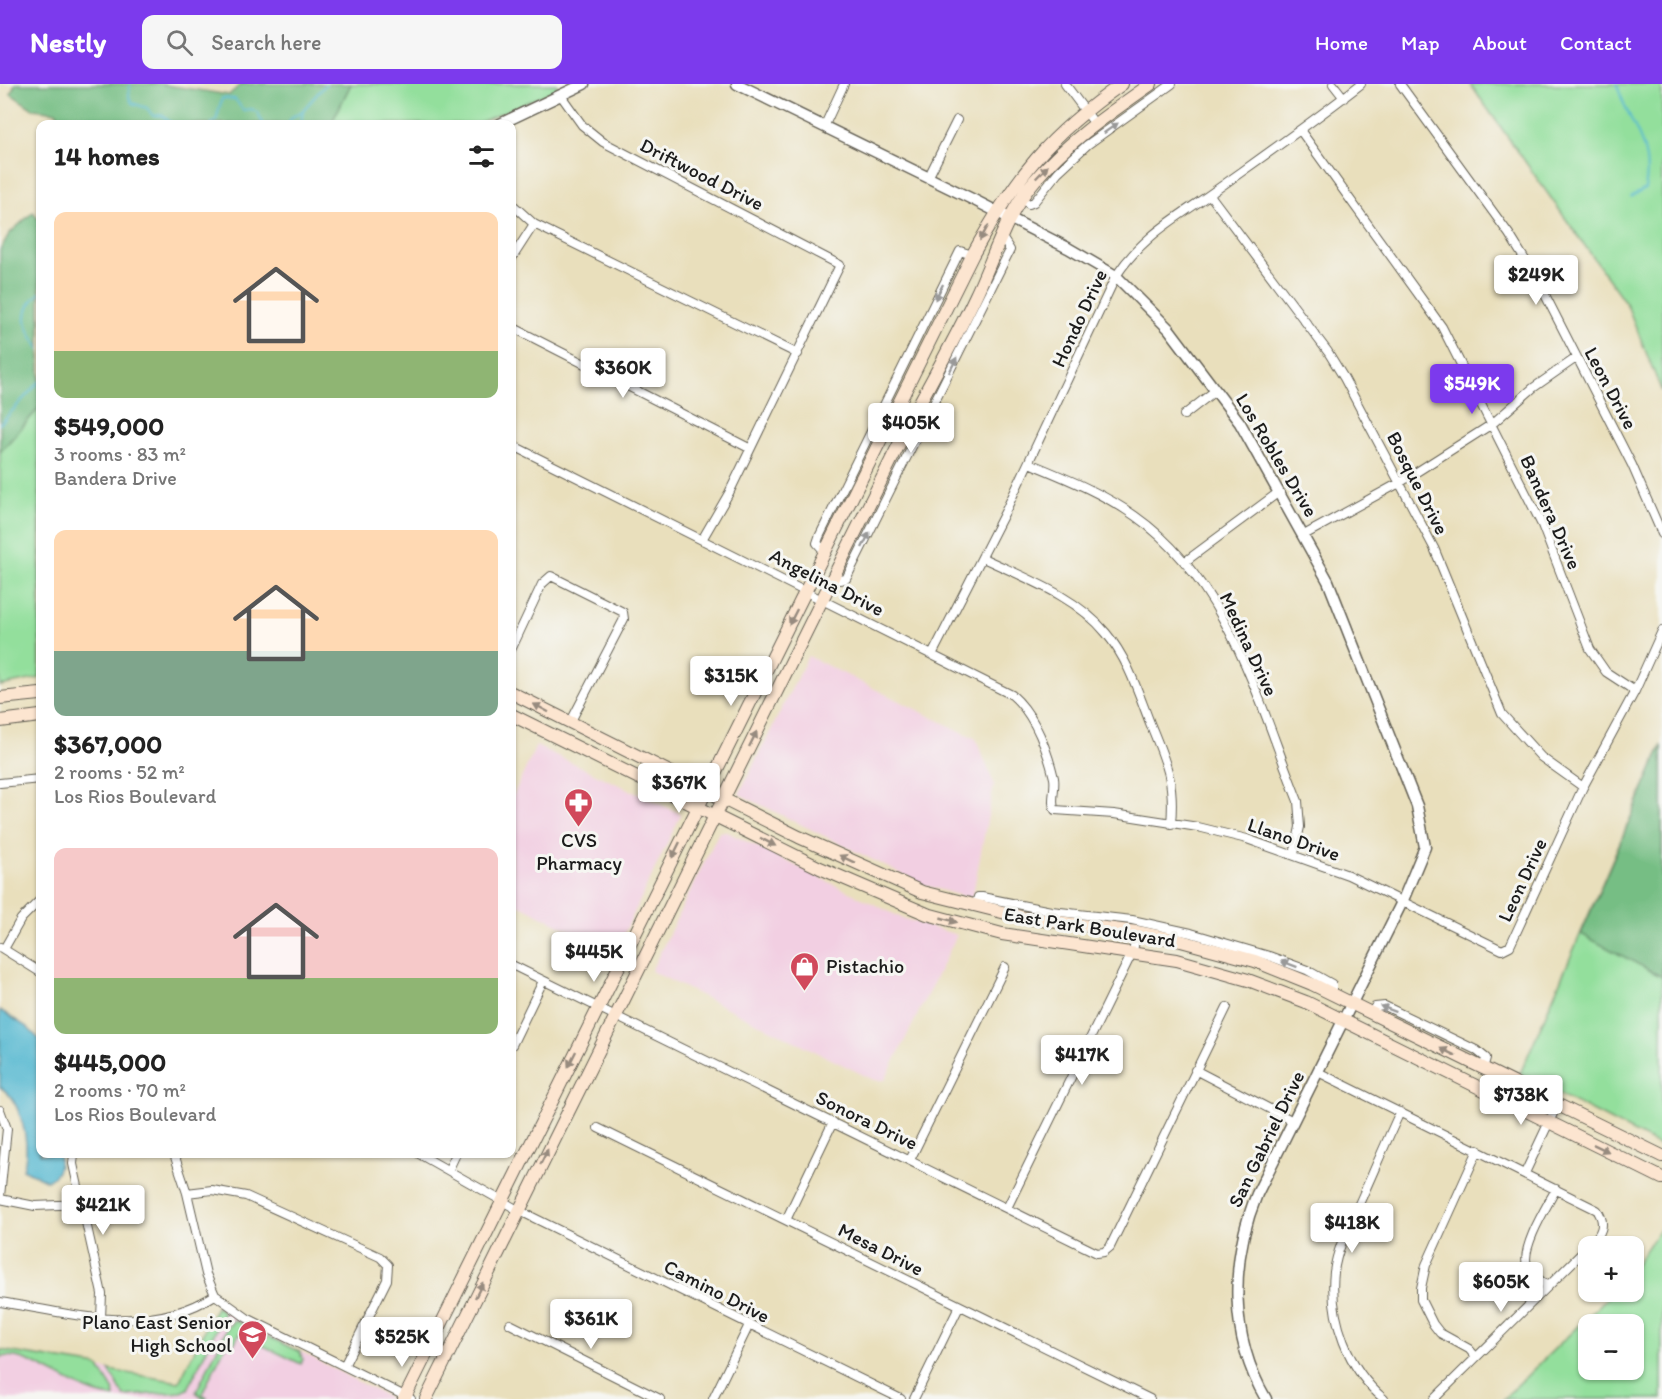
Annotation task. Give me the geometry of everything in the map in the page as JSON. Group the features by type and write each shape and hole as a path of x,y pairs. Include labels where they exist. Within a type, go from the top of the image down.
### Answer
{"main road":[{"path":"406,1398 501,1201 826,553 972,255 1010,189 1037,157 1083,112 1122,84"},
{"path":"426,1399 615,1014 976,297 1001,236 1021,199 1056,157 1095,124 1151,84"},
{"path":"763,678 778,688"},
{"path":"0,698 36,694"},
{"name":"East Park Boulevard","path":"516,695 724,799 900,883 975,907 1047,921 1137,932 1227,952 1332,994 1662,1156"},
{"path":"0,721 36,716"},
{"name":"East Park Boulevard","path":"516,717 893,902 1002,934 1133,951 1177,960 1238,977 1305,1002 1662,1178"},
{"path":"563,740 570,723"},
{"path":"893,902 900,883"},
{"path":"640,924 657,933"}],"street":[{"path":"509,120 562,97 584,84"},
{"name":"Los Robles Drive","path":"736,84 1011,219 1116,276 1169,329 1240,423 1328,581 1418,806 1425,847 1403,900 1352,1005"},
{"path":"824,127 844,84"},
{"path":"1065,84 1083,112 1095,124"},
{"path":"1021,199 1029,204 1034,202 1058,172 1087,145 1172,84"},
{"path":"1333,84 1344,98"},
{"name":"Hondo Drive","path":"933,653 983,558 1116,276 1127,260 1160,227 1210,195 1361,84"},
{"name":"Leon Drive","path":"1400,84 1514,243 1537,279 1632,465 1662,534"},
{"name":"Driftwood Drive","path":"562,97 582,125 603,142 840,265 798,354"},
{"path":"928,178 957,120"},
{"name":"Bandera Drive","path":"1300,130 1422,295 1442,327 1542,525 1590,649 1606,672 1635,691"},
{"name":"Bosque Drive","path":"1210,195 1328,352 1401,482 1434,549 1502,714 1541,757 1583,787"},
{"path":"516,208 534,224 798,354 703,538"},
{"path":"516,252 534,224"},
{"path":"516,329 749,448"},
{"path":"1304,535 1401,482 1492,424 1533,388 1576,358"},
{"path":"1185,415 1216,390"},
{"name":"Angelina Drive","path":"516,447 933,653 1012,695 1030,713 1054,779 1052,806 1055,810"},
{"name":"Medina Drive","path":"1029,463 1062,477 1135,515 1186,561 1220,611 1298,801 1300,827 1294,854"},
{"path":"1186,561 1279,492"},
{"path":"983,558 1071,602 1090,616 1111,639 1131,673 1168,767 1173,784 1171,824"},
{"path":"516,639 542,584 551,576 623,612 624,618 570,723"},
{"name":"Leon Drive","path":"1507,949 1583,787 1635,691 1662,631"},
{"path":"0,783 36,779"},
{"name":"Llano Drive","path":"1055,810 1114,814 1247,839 1294,854 1403,900 1502,950 1507,949"},
{"name":"East Park Boulevard","path":"975,907 978,897 982,897 1051,911 1132,920 1182,930 1307,970 1332,984 1332,994"},
{"path":"36,904 21,919 2,947 36,969"},
{"path":"1007,1208 1133,951 1137,932"},
{"name":"Sonora Drive","path":"516,967 1097,1252 1104,1252 1110,1247 1195,1070"},
{"path":"910,1160 1005,967"},
{"path":"516,1037 543,981"},
{"name":"San Gabriel Drive","path":"1266,1399 1249,1364 1239,1313 1236,1283 1244,1226 1293,1121 1352,1005"},
{"path":"1227,1007 1195,1070 1293,1121"},
{"path":"1318,1072 1597,1210 1603,1222 1597,1236"},
{"path":"1525,1173 1557,1105"},
{"path":"0,1110 7,1129 0,1198 35,1206 82,1204"},
{"path":"1383,1399 1360,1374 1350,1358 1337,1317 1334,1273 1344,1238 1400,1112"},
{"path":"786,1220 833,1122"},
{"name":"Mesa Drive","path":"598,1128 1150,1399"},
{"path":"1475,1356 1469,1349 1440,1333 1421,1300 1421,1288 1426,1265 1478,1150"},
{"path":"75,1158 82,1204 102,1294 101,1318"},
{"path":"175,1158 187,1194 206,1274 215,1295 247,1318 406,1398"},
{"name":"Camino Drive","path":"427,1158 518,1210 901,1399"},
{"path":"449,1169 454,1158"},
{"path":"1547,1286 1532,1273 1526,1258 1528,1245 1556,1189"},
{"path":"187,1194 212,1190 246,1196 380,1257 388,1265 387,1280 344,1366"},
{"path":"1434,1399 1475,1356 1578,1257"},
{"path":"0,1302 118,1321 160,1317 204,1302 215,1295"},
{"path":"914,1399 959,1307"},
{"path":"510,1324 660,1399"},
{"path":"713,1399 749,1325"}],"shaded area":[{"path":"808,656 976,739 994,784 972,899 924,885 739,794"},
{"path":"536,746 681,814 615,953 516,903 516,789"},
{"path":"725,831 902,918 957,935 885,1080 874,1080 651,971 719,832"},
{"name":"Plano East Senior High School","path":"216,1307 391,1399 0,1399 0,1351 179,1382"}],"green space":[{"path":"15,84 160,84 229,95 241,84 351,84 333,120 60,120 57,112 33,109 11,94"},
{"path":"351,84 557,84 558,89 485,120 333,120"},
{"path":"1470,84 1662,84 1662,392 1627,305"},
{"path":"33,212 36,216 36,412 0,452 0,250 9,234"},
{"path":"36,412 36,679 0,686 0,452"},
{"path":"1662,745 1662,1147 1520,1074"},
{"path":"1662,745 1662,977 1581,934"},
{"path":"1662,1226 1662,1399 1503,1399 1578,1326 1578,1380 1644,1380 1644,1314 1590,1314 1603,1302 1644,1302 1644,1252"},
{"path":"216,1307 223,1311 223,1315 188,1389 182,1392 124,1396 109,1370 179,1382"},
{"path":"234,1320 300,1352 303,1359 301,1364 239,1334 234,1344 227,1343 202,1394 207,1397 205,1399 196,1392 228,1327"},
{"path":"0,1350 98,1366 114,1391 115,1397 100,1395 85,1389 26,1360 0,1357"}],"water":[{"path":"0,1010 27,1027 36,1036 36,1158 59,1158 59,1166 51,1179 47,1181 23,1169 26,1148 23,1125 14,1102 0,1087"}],"waterway":[{"path":"130,84 129,97 132,103 147,108 153,116 162,115 168,120"},
{"path":"302,120 303,110 326,84"},
{"path":"1617,84 1646,158 1645,189 1631,197"},
{"path":"216,120 222,98 235,99 243,110 252,109 258,113 261,120"},
{"path":"290,120 303,111"},
{"path":"36,297 28,307 26,314 28,328 36,343"},
{"path":"0,424 36,385"}],"place":[{"name":"CVS Pharmacy","path":"579,828"},
{"name":"Pistachio","path":"805,992"},
{"name":"Plano East Senior High School","path":"253,1360"}]}
